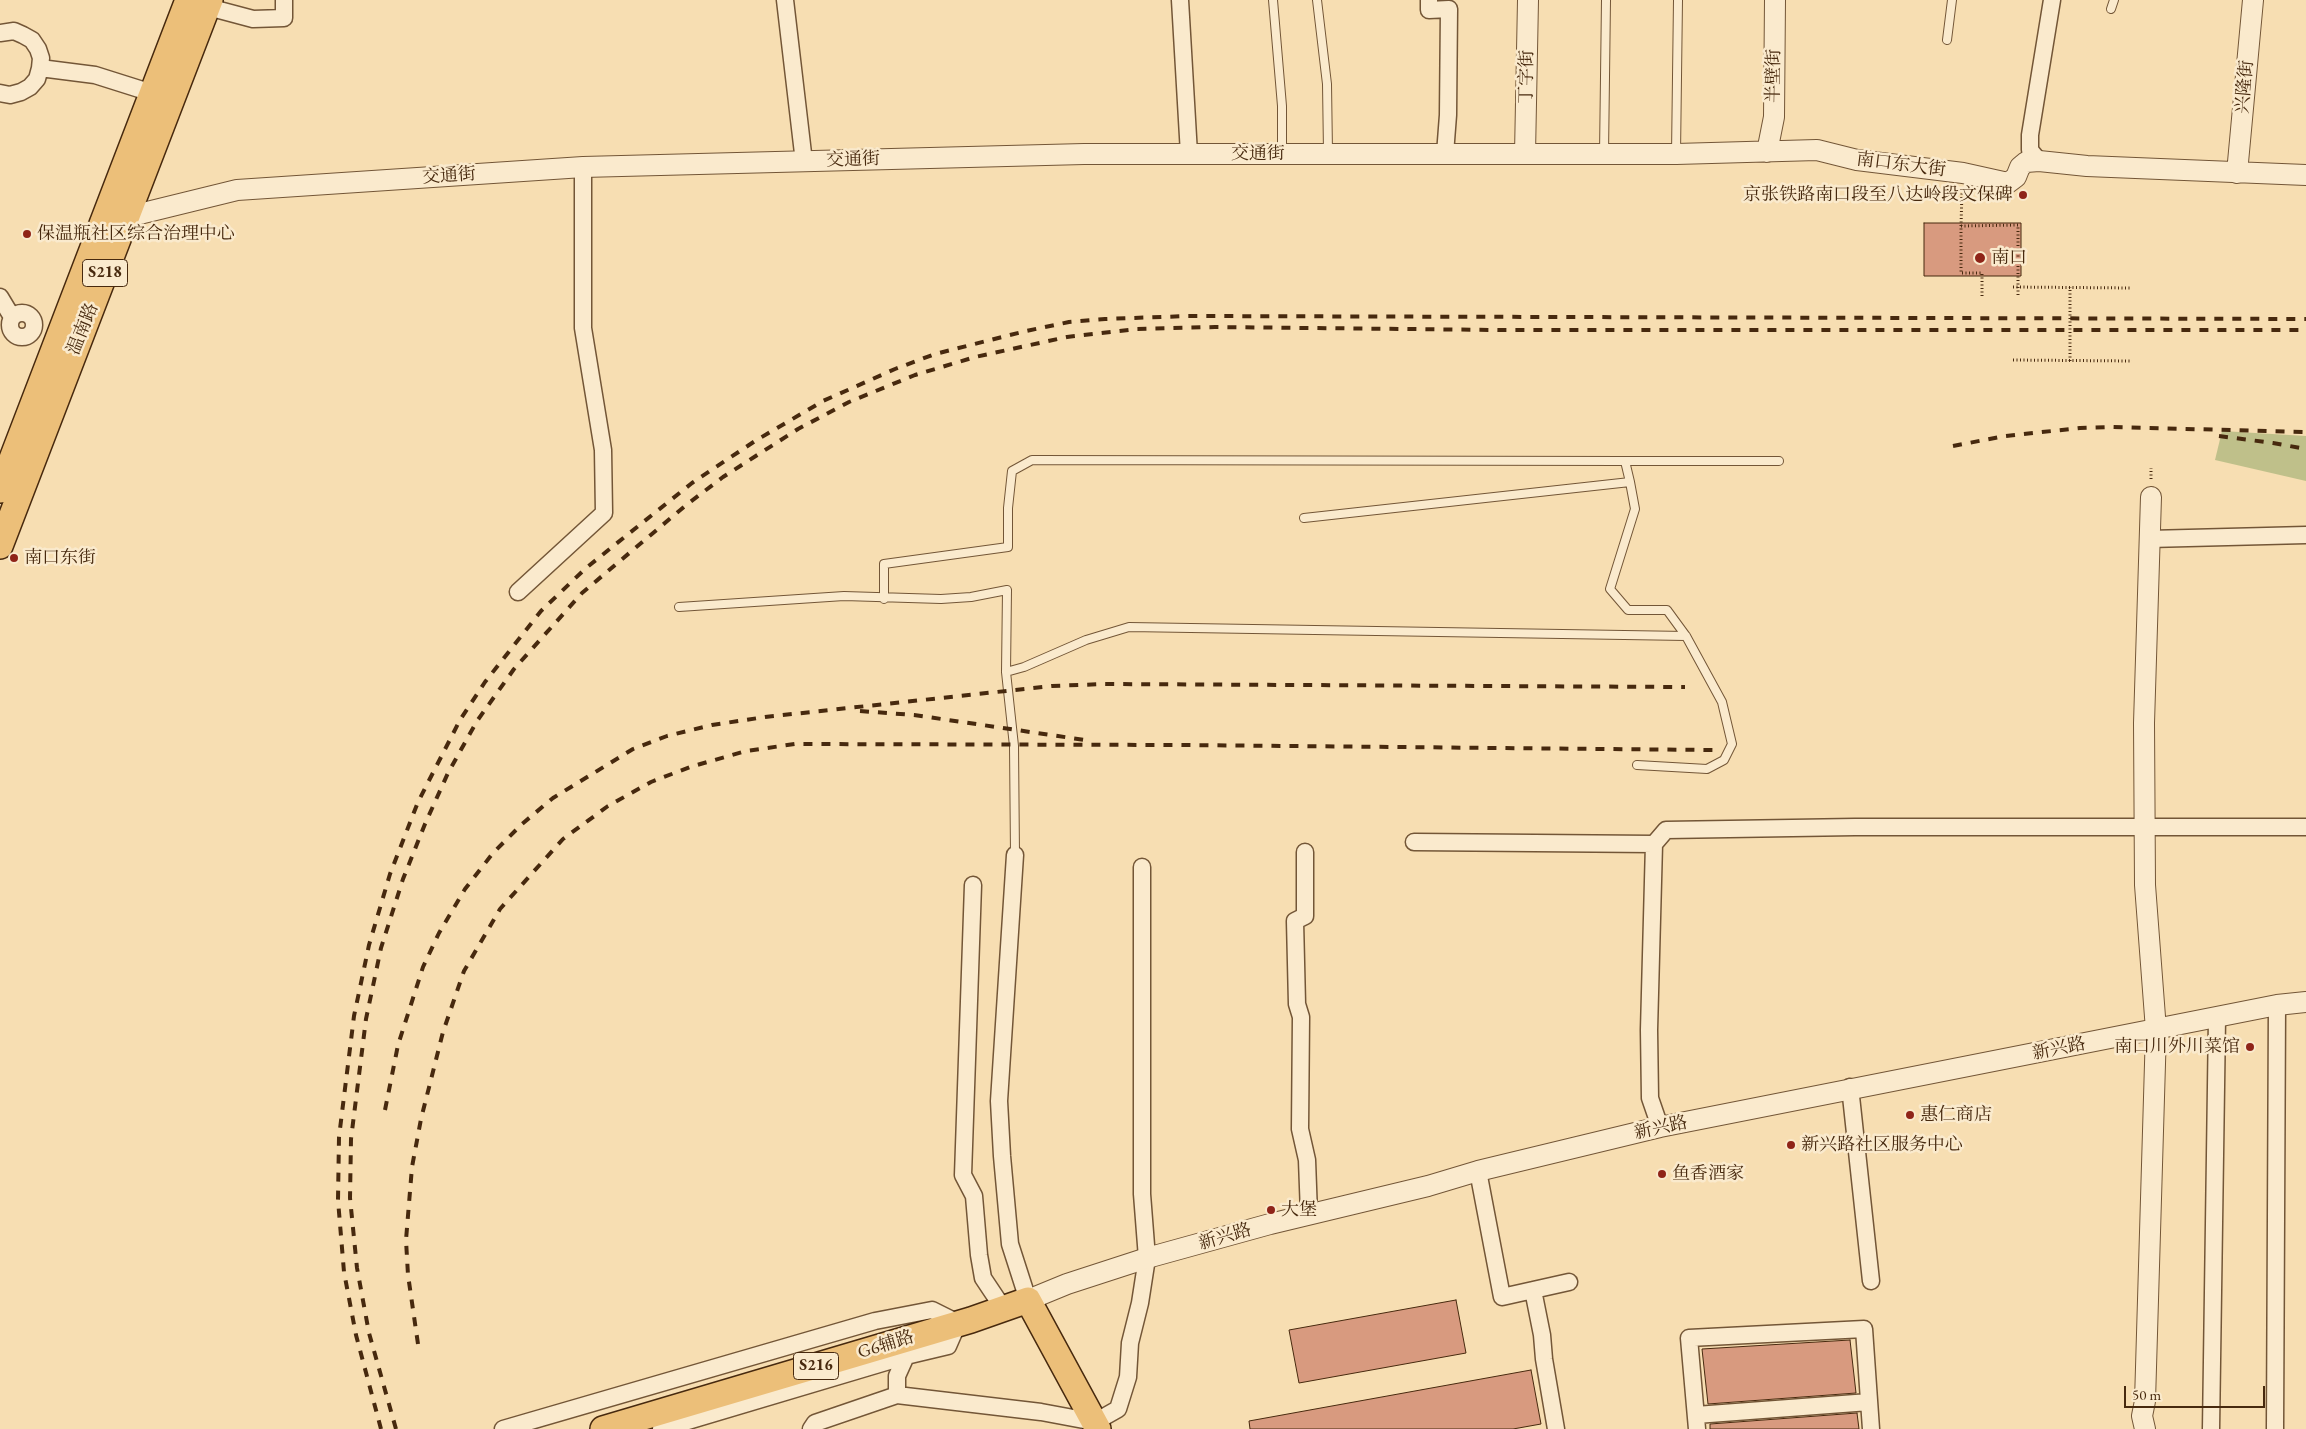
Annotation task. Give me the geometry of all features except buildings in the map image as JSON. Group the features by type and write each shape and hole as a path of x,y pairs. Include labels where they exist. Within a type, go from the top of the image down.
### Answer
{"main road":[{"name":"温南路","path":"0,489 57,342 118,214 152,93 202,2"},
{"name":"温南路","path":"0,546 48,419 118,214 202,2"},
{"name":"G6辅路","path":"603,1429 958,1324 1028,1300"},
{"path":"1028,1300 1096,1426"}],"street":[{"path":"202,2 253,19 284,18 284,0"},
{"path":"785,0 804,162"},
{"path":"1180,0 1189,154"},
{"path":"1429,0 1429,10 1449,8 1448,115 1445,154"},
{"name":"丁字街","path":"1525,154 1528,0"},
{"name":"半壁街","path":"1767,152 1774,117 1775,0"},
{"path":"2052,0 2030,135 2030,150 2039,161 2087,166 2306,175"},
{"name":"兴隆街","path":"2237,173 2253,0"},
{"path":"0,33 14,32 32,40 39,53 40,68 37,78 30,87 15,94 0,93"},
{"path":"40,68 95,75 152,93"},
{"name":"南口东大街","path":"1604,154 1817,150 1857,160 1963,172 2008,183 2016,178 2020,167 2026,162 2039,161"},
{"name":"交通街","path":"118,214 237,190 583,166 1084,154 1604,154"},
{"path":"518,592 604,513 603,450 583,328 583,166"},
{"path":"0,297 7,325"},
{"path":"7,325 19,313 26,314 33,320 33,332 57,342"},
{"path":"2145,1429 2142,1416 2145,1401 2156,1030 2145,886 2144,723 2151,497"},
{"path":"2149,539 2306,535"},
{"path":"1660,1127 1650,1098 1649,1030 1654,844 1666,830 1855,827 2306,827"},
{"path":"1414,842 1654,844"},
{"path":"1305,852 1305,916 1295,921 1297,1004 1301,1017 1300,1129 1307,1160 1310,1214"},
{"path":"1015,855 999,1100 1010,1244 1028,1300"},
{"path":"811,1429 814,1423 897,1395 1041,1412 1096,1426 1118,1409 1126,1385 1132,1328 1140,1303 1147,1258 1142,1194 1142,867"},
{"path":"973,885 962,1175 974,1196 978,1255 983,1278 1003,1308"},
{"name":"新兴路","path":"1028,1300 1067,1284 1147,1258 1310,1214 1428,1186 1478,1171 1660,1127 2277,1006 2306,1002"},
{"path":"2275,1429 2277,1006"},
{"path":"2211,1429 2217,1018"},
{"path":"1850,1087 1871,1281"},
{"path":"1478,1171 1502,1296 1569,1282"},
{"path":"1533,1290 1542,1334 1544,1358 1556,1429"},
{"path":"503,1429 875,1321 932,1310 958,1324 948,1346 906,1356 661,1429"},
{"path":"1869,1402 1696,1422 1689,1338 1864,1329 1871,1429"},
{"path":"897,1395 897,1376 906,1356"}],"lane":[{"path":"1273,0 1282,106 1282,154"},
{"path":"1317,0 1327,84 1328,154"},
{"path":"1604,154 1606,0"},
{"path":"1676,154 1678,0"},
{"path":"1947,40 1952,0"},
{"path":"2112,8 2114,0"},
{"path":"884,599 884,564 1008,547 1008,508 1012,471 1032,460 1778,461"},
{"path":"1625,461 1635,509 1610,589 1628,610 1667,610 1686,636 1722,702 1732,744 1724,760 1708,769 1637,765"},
{"path":"1304,518 1630,482"},
{"path":"679,607 844,596 884,599 941,599 1007,590 1006,672 1014,746 1015,855"},
{"path":"1006,672 1024,667 1086,640 1129,627 1686,636"}],"path":[{"path":"1963,172 1962,273 1982,273 1982,296"},
{"path":"1961,226 2018,225 2018,296"},
{"path":"2013,287 2132,288"},
{"path":"2070,288 2070,361"},
{"path":"2013,360 2132,361"}],"green space":[{"path":"2222,431 2306,436 2306,481 2215,460"}],"railway":[{"path":"381,1429 356,1335 344,1272 338,1200 339,1137 354,1016 369,945 390,874 418,802 460,720 485,682 541,611 586,568 692,483 755,441 823,401 895,369 935,354 1069,322 1105,319 1188,316 2306,319"},
{"path":"396,1429 369,1333 357,1268 350,1198 351,1139 366,1019 381,948 403,879 425,824 448,773 477,721 514,669 582,593 685,506 723,477 798,429 849,402 915,375 975,357 1067,337 1137,329 1215,327 1500,330 2306,330"},
{"path":"1953,446 2005,436 2080,428 2111,427 2306,432"},
{"path":"2219,436 2306,449"},
{"path":"385,1110 398,1045 423,967 439,933 465,889 493,853 522,824 553,798 633,749 667,736 712,725 765,717 1052,686 1105,684 1685,687"},
{"path":"860,711 914,715 1085,740"},
{"path":"418,1344 408,1275 406,1240 412,1167 421,1119 443,1032 464,971 500,909 563,839 608,806 651,782 690,767 746,751 795,744 1179,745 1715,750"}],"place":[{"name":"京张铁路南口段至八达岭段文保碑","path":"2023,195"},
{"name":"保温瓶社区综合治理中心","path":"27,234"},
{"name":"南口","path":"1980,258"},
{"name":"南口东街","path":"14,558"},
{"name":"南口川外川菜馆","path":"2250,1047"},
{"name":"惠仁商店","path":"1910,1115"},
{"name":"新兴路社区服务中心","path":"1791,1145"},
{"name":"鱼香酒家","path":"1662,1174"},
{"name":"大堡","path":"1271,1210"}]}
